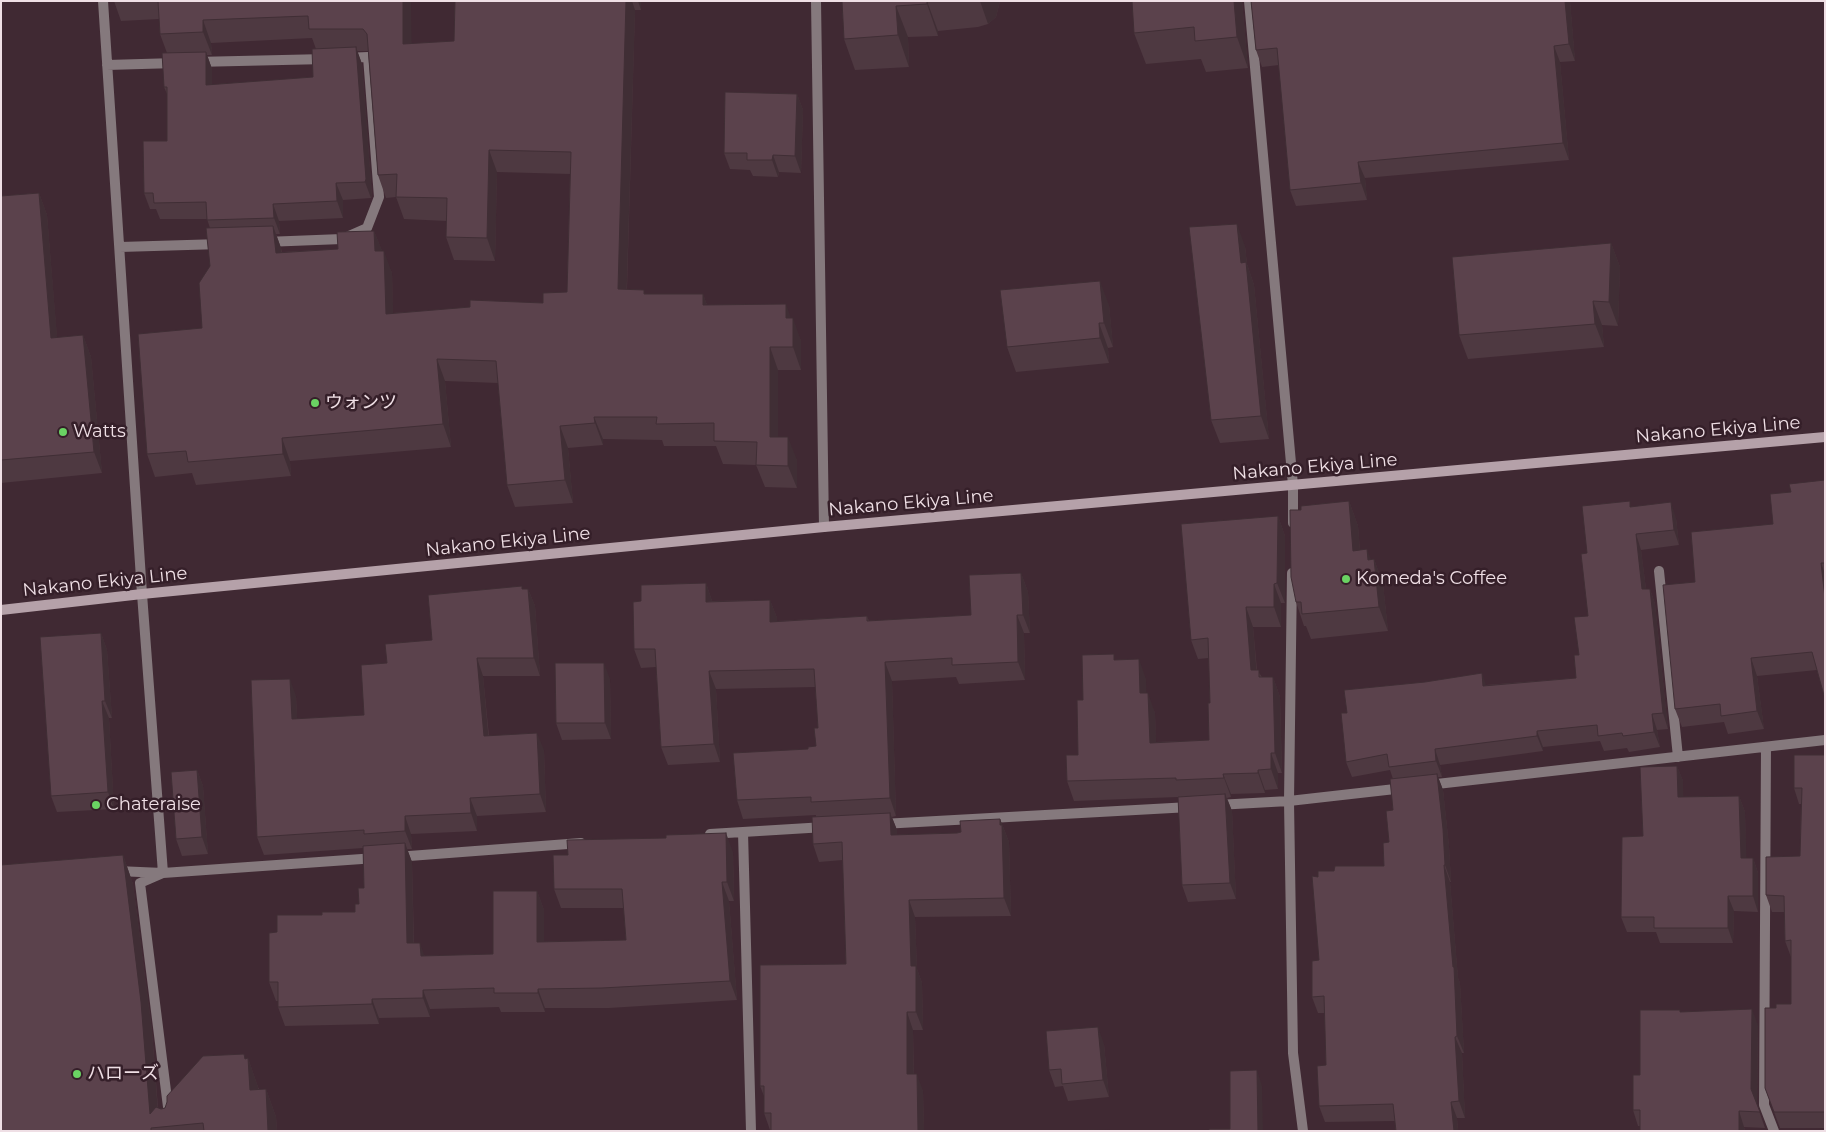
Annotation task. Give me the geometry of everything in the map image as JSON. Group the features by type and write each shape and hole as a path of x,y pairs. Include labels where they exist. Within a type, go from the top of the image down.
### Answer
{"main road":[{"name":"Nakano Ekiya Line","path":"1,610 142,594 824,527 1825,436"}],"street":[{"path":"103,1 142,594 163,873"},
{"path":"816,1 824,527"},
{"path":"1249,1 1294,485 1293,534"},
{"path":"107,65 368,57 379,197 367,228 342,239 255,242"},
{"path":"120,247 236,243"},
{"path":"1292,564 1289,801 1293,1053 1303,1131"},
{"path":"1658,571 1678,756"},
{"path":"872,825 1289,801 1825,740"},
{"path":"1766,747 1764,1105 1774,1131"},
{"path":"703,835 832,827"},
{"path":"743,832 751,1131"},
{"path":"106,871 163,873 595,842"},
{"path":"163,873 140,883 171,1131"}],"building":[{"path":"158,1 403,1 403,44 454,41 455,1 626,1 618,289 644,290 644,294 703,294 703,305 786,304 786,318 793,318 793,347 770,347 770,437 788,437 788,466 756,465 757,442 714,441 714,423 656,424 657,417 594,417 595,423 560,426 565,480 507,485 496,361 437,359 443,424 282,438 283,454 188,462 186,451 147,454 138,334 202,328 199,283 210,266 206,228 273,226 276,253 338,249 337,232 374,231 375,251 384,251 386,314 470,307 470,300 543,303 543,293 567,292 571,152 489,150 487,238 446,237 447,198 396,197 397,174 378,175 367,34 363,29 309,29 307,16 203,20 203,32 160,34"},
{"path":"842,1 927,1 927,4 896,6 898,35 844,39"},
{"path":"1132,1 1234,1 1237,37 1195,41 1194,27 1134,33"},
{"path":"1251,1 1565,1 1569,44 1554,46 1563,143 1358,162 1361,183 1290,190 1277,48 1256,50"},
{"path":"356,47 365,182 336,183 337,201 273,204 274,218 207,220 206,202 154,203 153,193 144,193 143,141 167,141 167,87 164,87 162,53 206,52 206,85 313,77 312,49"},
{"path":"725,92 797,94 795,156 773,155 772,160 747,160 747,153 724,153"},
{"path":"39,193 51,338 83,335 94,452 1,460 1,196"},
{"path":"1237,224 1241,263 1246,262 1261,416 1211,420 1189,227"},
{"path":"1611,243 1609,302 1593,301 1595,324 1459,335 1452,257"},
{"path":"1100,281 1104,323 1099,323 1100,338 1007,347 1000,290"},
{"path":"1825,480 1825,563 1821,563 1825,598 1825,699 1812,652 1751,658 1757,711 1721,716 1720,704 1675,709 1663,585 1695,582 1691,532 1773,524 1770,494 1791,492 1789,484"},
{"path":"1349,501 1353,551 1367,549 1368,560 1374,559 1379,607 1302,614 1301,602 1296,602 1291,577 1290,510 1301,510 1301,506"},
{"path":"1630,501 1630,507 1671,502 1674,530 1636,534 1642,589 1650,589 1663,713 1652,714 1654,732 1623,736 1622,733 1598,736 1597,725 1537,731 1537,736 1435,749 1436,761 1389,767 1387,754 1346,762 1341,713 1347,713 1344,690 1425,682 1482,673 1483,686 1576,678 1574,655 1579,655 1574,617 1588,616 1581,554 1587,553 1582,506"},
{"path":"1278,516 1277,583 1274,584 1274,607 1246,607 1251,670 1259,670 1259,677 1273,677 1275,753 1271,753 1271,769 1258,770 1258,773 1223,774 1224,778 1067,781 1066,755 1078,755 1077,700 1083,700 1082,655 1114,654 1114,660 1139,659 1140,693 1148,693 1150,743 1209,740 1208,638 1191,640 1181,524"},
{"path":"1021,573 1023,615 1017,615 1018,662 952,665 952,658 885,662 890,798 811,802 811,797 737,800 733,753 808,749 808,747 816,746 814,728 818,728 814,669 709,671 714,744 661,747 655,649 634,649 633,602 641,601 641,585 706,583 706,602 770,600 770,622 867,616 867,621 971,615 969,575"},
{"path":"522,586 522,589 528,589 534,658 477,658 484,736 537,733 540,794 470,798 471,813 405,816 405,831 364,834 364,830 257,837 251,680 290,679 292,719 364,715 361,665 387,663 385,644 432,640 428,595"},
{"path":"101,633 105,701 102,701 108,792 51,796 40,637"},
{"path":"555,663 604,663 605,723 556,723"},
{"path":"1794,755 1825,755 1825,1112 1774,1112 1765,1088 1765,1008 1776,1008 1776,1004 1791,1004 1791,940 1785,941 1784,896 1766,895 1766,857 1800,856 1802,788 1794,788"},
{"path":"1677,766 1678,797 1739,796 1741,858 1753,858 1753,896 1728,896 1728,928 1654,928 1654,917 1621,917 1622,837 1643,836 1640,767"},
{"path":"197,770 202,837 176,839 171,772"},
{"path":"1437,774 1454,967 1457,1036 1455,1037 1459,1101 1451,1102 1454,1131 1396,1131 1393,1104 1319,1106 1317,1066 1326,1065 1324,996 1312,997 1312,961 1319,960 1312,876 1318,877 1318,871 1334,871 1335,866 1384,866 1383,843 1389,842 1386,811 1393,810 1390,779"},
{"path":"1225,794 1230,883 1182,885 1178,797"},
{"path":"890,813 891,835 957,833 961,832 960,821 1000,819 1000,825 1002,825 1004,898 909,900 911,966 916,966 916,1012 907,1012 907,1074 917,1074 918,1131 771,1131 771,1113 764,1113 764,1086 760,1086 760,965 846,964 842,842 813,844 812,817"},
{"path":"726,833 727,882 722,882 730,981 602,988 538,989 538,993 494,993 494,988 423,990 423,998 372,999 372,1004 278,1007 278,982 269,982 269,933 277,932 277,915 322,915 322,912 355,912 355,904 359,904 358,888 364,888 363,846 405,843 407,943 420,943 421,956 493,954 493,891 537,891 537,942 626,940 622,889 554,889 553,855 568,855 567,840 666,838 666,835"},
{"path":"123,855 141,1002 150,1114 156,1107 165,1108 167,1096 203,1056 244,1054 245,1059 248,1058 250,1090 266,1089 268,1131 204,1131 203,1123 151,1128 151,1131 1,1131 1,865"},
{"path":"1752,1009 1751,1089 1760,1112 1739,1111 1739,1131 1640,1131 1640,1110 1633,1110 1633,1075 1640,1075 1640,1010 1680,1010 1680,1012"},
{"path":"1098,1027 1103,1080 1062,1084 1061,1069 1049,1070 1046,1031"},
{"path":"1257,1070 1258,1131 1209,1131 1209,1129 1230,1129 1230,1071"},
{"path":"1087,1130 1133,1131 1087,1131"}],"place":[{"name":"ウォンツ","path":"315,403"},
{"name":"Watts","path":"63,432"},
{"name":"Komeda's Coffee","path":"1346,579"},
{"name":"Chateraise","path":"96,805"},
{"name":"ハローズ","path":"77,1074"}]}
